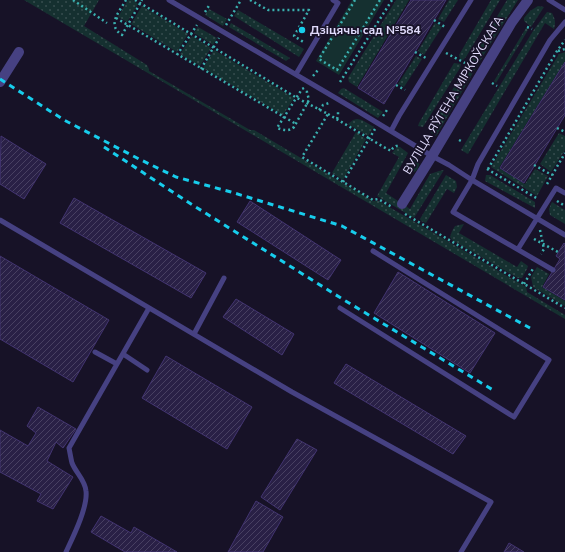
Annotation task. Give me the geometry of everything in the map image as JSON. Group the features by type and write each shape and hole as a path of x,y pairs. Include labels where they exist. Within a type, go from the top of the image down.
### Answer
{"street":[{"name":"ВУЛІЦА ЯЎГЕНА МІРКОЎСКАГА","path":"401,210 440,141 512,22 528,0"},
{"path":"0,82 19,52"}],"lane":[{"path":"169,0 565,235"},
{"path":"296,74 338,3 333,0"},
{"path":"391,131 471,0"},
{"path":"549,0 565,10"},
{"path":"553,270 453,212 472,180 478,164 550,40 565,22"},
{"path":"518,249 556,188 565,193"},
{"path":"0,220 292,392 491,502 461,552"},
{"path":"340,308 514,416 549,360 373,251"},
{"path":"194,334 224,278"},
{"path":"66,552 80,520 86,501 86,491 82,478 72,463 70,448 149,308"},
{"path":"95,352 117,364"},
{"path":"123,354 146,370"}],"path":[{"path":"73,0 107,23"},
{"path":"126,0 114,23 116,30 122,35 141,2"},
{"path":"135,0 141,2 297,98 369,138 391,150 396,146 401,146"},
{"path":"201,69 240,0"},
{"path":"250,0 268,10 309,10 294,36 312,47"},
{"path":"355,0 319,59 337,70 380,0"},
{"path":"340,82 392,0"},
{"path":"177,55 210,4"},
{"path":"116,18 296,124"},
{"path":"434,20 445,27"},
{"path":"527,27 532,29"},
{"path":"363,28 371,33"},
{"path":"488,169 557,51 565,40"},
{"path":"557,51 565,49"},
{"path":"440,50 465,63"},
{"path":"415,52 426,58"},
{"path":"304,89 309,96 308,104 292,130 287,131 277,128 302,89 304,89 318,70"},
{"path":"492,83 497,86"},
{"path":"396,85 405,90"},
{"path":"319,110 323,105 330,103 334,105"},
{"path":"337,119 339,112 338,108"},
{"path":"343,182 387,110"},
{"path":"328,114 302,157 373,200 378,199 401,210 565,308"},
{"path":"558,128 565,132"},
{"path":"459,140 463,142"},
{"path":"545,187 565,153"},
{"path":"560,161 565,164"},
{"path":"478,164 538,199 537,219 544,249 524,284"},
{"path":"534,165 552,175"},
{"path":"527,235 558,252"}],"green space":[{"path":"24,0 99,0 84,26 147,65 149,71 250,130 254,130 373,201 379,201 526,287 527,292 565,315 565,319"},
{"path":"128,0 133,0 138,4 127,22 118,17"},
{"path":"352,0 384,0 339,75 316,61"},
{"path":"396,0 409,0 357,87 349,82 348,78"},
{"path":"449,0 458,0 444,22 438,19"},
{"path":"491,0 500,0 466,57 463,60 460,59 459,55"},
{"path":"507,0 518,0 436,136 429,128"},
{"path":"142,6 188,34 177,52 131,24"},
{"path":"538,6 544,7 531,27 524,21 524,18 530,11"},
{"path":"209,9 227,19 223,26 205,15"},
{"path":"238,10 304,49 299,57 234,16"},
{"path":"547,12 552,13 554,17 554,29 545,23 468,154 461,150 533,31"},
{"path":"231,23 290,58 286,61 229,27"},
{"path":"435,23 442,27 424,55 418,51"},
{"path":"198,27 217,38 213,45 194,33"},
{"path":"526,28 528,30 496,83 494,81"},
{"path":"192,36 211,48 200,66 180,54"},
{"path":"214,50 294,98 283,115 203,68"},
{"path":"565,52 565,61 499,168 525,184 535,169 548,176 537,196 491,167 559,54"},
{"path":"416,56 422,59 404,87 398,84"},
{"path":"454,63 461,64 460,68 423,127 418,126 419,123"},
{"path":"344,88 383,112 378,118 338,93"},
{"path":"357,119 362,120 374,127 368,136 348,124"},
{"path":"356,132 366,139 343,180 332,173"},
{"path":"559,133 565,136 565,150 551,172 540,164"},
{"path":"397,147 400,147 408,153 386,193 410,209 430,174 444,170 414,218 377,196 399,157 392,153"},
{"path":"414,154 419,158 418,169 411,173 404,173"},
{"path":"446,175 456,181 457,187 454,193 447,189 426,223 421,221 420,219"},
{"path":"486,175 490,175 535,202 535,208 485,181"},
{"path":"552,202 565,210 565,224 550,215 549,209"},
{"path":"464,224 459,233 517,267 521,261 528,266 522,278 518,278 452,240 450,237 455,226"},
{"path":"537,267 549,274 542,287 565,301 565,306 533,287 531,277"}],"building":[{"path":"411,0 446,0 384,104 358,88"},
{"path":"565,62 565,115 524,183 500,168"},
{"path":"1,136 46,164 24,199 0,184"},
{"path":"74,198 206,273 191,298 60,223"},
{"path":"250,201 341,260 328,280 237,222"},
{"path":"564,243 565,300 543,287 560,259 556,256"},
{"path":"0,256 109,320 73,382 0,339"},
{"path":"398,272 495,333 470,373 374,313"},
{"path":"236,299 294,334 282,355 223,317"},
{"path":"166,356 252,407 227,449 142,398"},
{"path":"346,364 466,436 453,454 334,383"},
{"path":"38,407 76,429 63,448 56,442 47,461 73,477 53,509 37,501 41,494 0,472 0,430 28,446 36,433 27,426"},
{"path":"297,439 317,450 280,510 261,497"},
{"path":"256,501 283,517 263,552 228,552"},
{"path":"101,516 131,533 134,527 177,552 125,552 91,532"},
{"path":"509,543 524,552 504,552"}],"railway":[{"path":"0,79 64,120 176,177 342,226 530,328"},
{"path":"104,147 191,204 344,300 493,390"}],"place":[{"name":"Дзіцячы сад №584","path":"302,30"}]}
